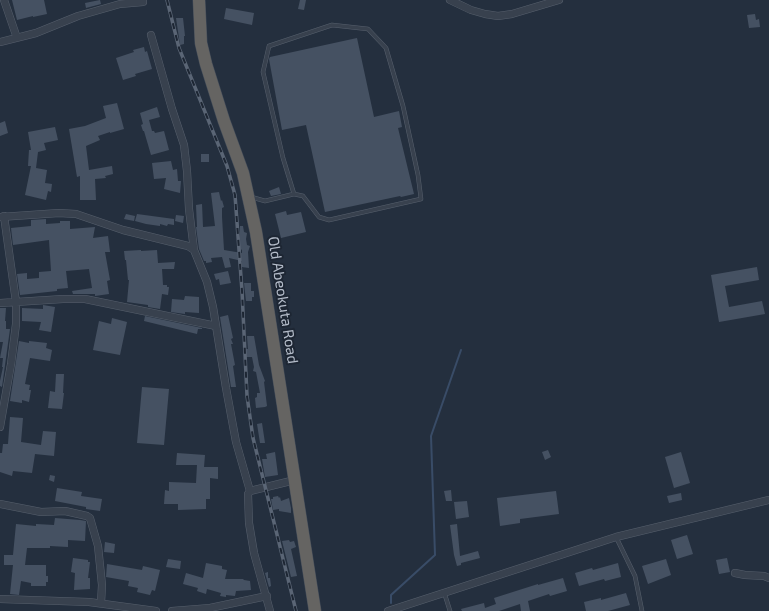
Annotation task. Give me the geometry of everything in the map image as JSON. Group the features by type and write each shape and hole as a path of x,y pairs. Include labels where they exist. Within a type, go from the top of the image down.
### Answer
{"highway":[{"name":"Old Abeokuta Road","path":"199,0 201,43 206,64 224,121 243,173 256,232 315,611"}],"street":[{"path":"4,0 17,38"},
{"path":"450,0 471,10 498,16 512,14 559,0"},
{"path":"0,42 36,33 78,16 120,4 143,2"},
{"path":"151,34 184,145 188,171 189,209 194,250 207,282 235,434 250,490 248,494 249,523 254,553 270,611"},
{"path":"0,427 2,401 11,364 16,324 16,302 2,216 58,213 76,214 123,230 188,246 194,250"},
{"path":"0,303 63,298 85,299 216,326"},
{"path":"250,490 295,480"},
{"path":"388,611 616,537 769,500"},
{"path":"0,504 41,512 65,511 90,518 97,539 100,558 102,585 100,603"},
{"path":"736,573 764,576 769,578"},
{"path":"172,611 210,608 267,596"},
{"path":"0,599 100,603 156,611"}],"lane":[{"path":"248,196 265,201 294,194 304,196 319,217 329,220 421,198 418,174 404,114 386,48 368,29 332,25 269,46 263,72 283,158 294,194"},
{"path":"616,537 635,576 642,611"},
{"path":"444,592 450,611"}],"building":[{"path":"12,0 44,0 47,14 17,20"},
{"path":"100,0 101,4 86,8 85,3"},
{"path":"300,0 306,0 304,10 298,9"},
{"path":"226,8 254,13 252,25 224,19"},
{"path":"755,14 756,20 759,19 760,27 749,28 747,15"},
{"path":"176,18 183,18 185,36 184,44 180,45"},
{"path":"357,38 374,117 399,111 402,127 398,128 414,194 325,212 306,125 282,130 269,59 270,57"},
{"path":"144,47 145,52 147,51 152,69 135,74 136,76 123,80 116,58 134,52 133,50"},
{"path":"117,103 124,129 98,136 100,140 86,146 89,170 112,166 113,174 105,176 106,178 95,179 96,200 80,200 80,176 77,177 69,129 85,126 106,118 103,106"},
{"path":"157,107 160,117 149,120 152,131 155,133 164,131 169,150 151,155 141,125 143,124 140,113"},
{"path":"5,121 8,133 0,136 0,123"},
{"path":"55,127 58,140 44,143 46,150 38,152 36,168 47,170 45,183 52,184 51,192 48,191 46,200 25,195 31,166 28,166 29,150 31,150 28,132"},
{"path":"201,154 209,154 209,162 201,162"},
{"path":"171,161 173,170 177,169 178,181 181,181 180,193 164,189 166,178 154,179 152,163"},
{"path":"279,187 281,194 271,196 269,191"},
{"path":"219,192 224,207 222,208 222,217 224,250 242,253 242,249 240,252 240,226 243,226 244,232 247,233 247,245 250,246 248,252 249,268 242,267 242,261 229,258 231,267 225,268 222,257 211,258 212,262 206,263 199,249 196,227 196,205 202,204 203,227 215,226 211,193"},
{"path":"286,211 287,215 301,212 306,232 281,238 275,214"},
{"path":"126,214 135,216 134,221 124,219"},
{"path":"137,214 174,219 174,225 168,224 167,226 160,224 160,226 135,221"},
{"path":"176,215 184,216 183,223 175,221"},
{"path":"46,219 46,224 60,223 60,221 70,221 70,229 95,227 93,238 108,236 110,252 105,252 110,280 107,281 109,294 95,296 95,294 73,294 72,291 92,288 89,269 66,271 68,288 57,289 57,291 20,295 17,274 27,273 27,279 39,278 39,272 51,271 49,240 13,245 11,228 31,226 31,220"},
{"path":"157,250 158,263 175,262 174,269 162,269 163,285 167,285 167,287 169,287 168,295 162,294 160,309 148,307 148,305 127,302 129,280 124,251"},
{"path":"757,267 759,280 725,286 729,307 762,301 765,314 719,322 711,275"},
{"path":"228,271 231,283 220,285 219,279 216,280 214,274"},
{"path":"244,283 251,283 251,291 254,291 252,301 246,301"},
{"path":"185,296 199,297 199,313 185,312 185,314 171,312 172,299 184,300"},
{"path":"43,305 55,307 51,332 39,330 41,322 22,321 22,308 43,309"},
{"path":"0,308 6,308 6,329 10,329 2,387 0,386 0,381 3,358 0,358 3,342 0,342"},
{"path":"228,315 233,338 231,339 233,344 231,344 235,365 233,366 236,387 231,387 220,317"},
{"path":"145,316 202,329 198,329 197,334 144,321"},
{"path":"112,318 127,322 120,355 93,350 99,321 111,324"},
{"path":"247,336 254,336 259,365 265,381 267,406 265,407 256,408 255,398 257,397 257,393 260,393 256,372 253,371 254,367 252,357 246,357 246,349 248,349"},
{"path":"19,341 29,343 29,341 47,343 46,348 52,350 50,361 30,358 25,384 30,385 29,390 31,390 29,402 22,400 22,403 10,401"},
{"path":"56,374 64,374 62,409 48,408 50,391 55,392"},
{"path":"142,387 169,389 164,445 137,443"},
{"path":"10,417 23,418 21,442 41,445 43,431 56,432 54,456 35,454 32,473 13,471 12,476 0,472 0,453 2,453 3,444 8,444"},
{"path":"262,423 265,443 260,443 257,424"},
{"path":"548,450 551,457 545,460 542,452"},
{"path":"275,452 278,475 265,477 262,459 267,459 266,454"},
{"path":"681,452 690,483 674,488 665,457"},
{"path":"177,453 205,455 204,467 218,467 218,479 210,478 210,499 206,499 206,509 178,510 178,504 164,504 165,490 169,491 169,482 196,483 197,465 176,465"},
{"path":"50,475 55,476 54,482 49,480"},
{"path":"57,488 82,492 81,496 102,499 100,511 55,501"},
{"path":"451,490 452,501 446,501 444,491"},
{"path":"556,491 559,514 520,519 520,523 500,526 497,498"},
{"path":"681,493 682,500 669,503 667,496"},
{"path":"278,496 279,498 280,497 281,501 289,498 291,513 279,511 279,509 273,510 271,499"},
{"path":"467,501 469,517 456,519 454,502"},
{"path":"55,518 86,521 85,541 68,540 68,547 50,546 50,548 27,548 25,565 46,565 46,576 48,576 48,582 46,582 46,586 31,586 31,583 21,581 19,595 10,594 13,565 4,565 4,555 13,555 16,524 36,526 36,524 54,525"},
{"path":"457,524 460,556 478,551 480,558 461,563 461,565 457,566 450,525"},
{"path":"687,535 693,554 677,559 671,540"},
{"path":"289,540 290,542 294,541 296,547 291,549 297,576 291,577 282,541"},
{"path":"105,542 115,544 114,553 104,552"},
{"path":"73,558 88,560 88,562 90,562 88,578 90,578 90,589 74,590 75,573 71,572"},
{"path":"727,558 730,572 719,574 716,560"},
{"path":"168,559 181,561 180,569 166,567"},
{"path":"666,559 671,575 648,584 642,566"},
{"path":"206,563 222,566 222,569 227,570 225,579 243,579 250,581 251,590 236,591 235,596 226,595 226,597 220,596 221,593 207,589 206,594 197,591 198,588 183,584 186,573 203,578"},
{"path":"618,563 621,577 605,581 604,579 579,586 575,573"},
{"path":"107,564 142,570 143,566 160,570 155,591 152,590 150,595 137,592 138,588 128,586 129,581 106,577"},
{"path":"268,572 268,578 270,578 271,586 269,587 265,573"},
{"path":"563,578 567,591 550,596 549,594 528,601 530,611 521,611 520,604 499,611 462,611 461,609 484,603 485,608 496,604 494,598"},
{"path":"626,593 630,605 608,611 586,611 584,602 601,598 601,600"}],"waterway":[{"path":"391,603 391,595 435,555 431,436 461,350"}],"railway":[{"path":"167,0 179,48 227,166 235,195 242,291 247,396 253,438 296,611"}]}
